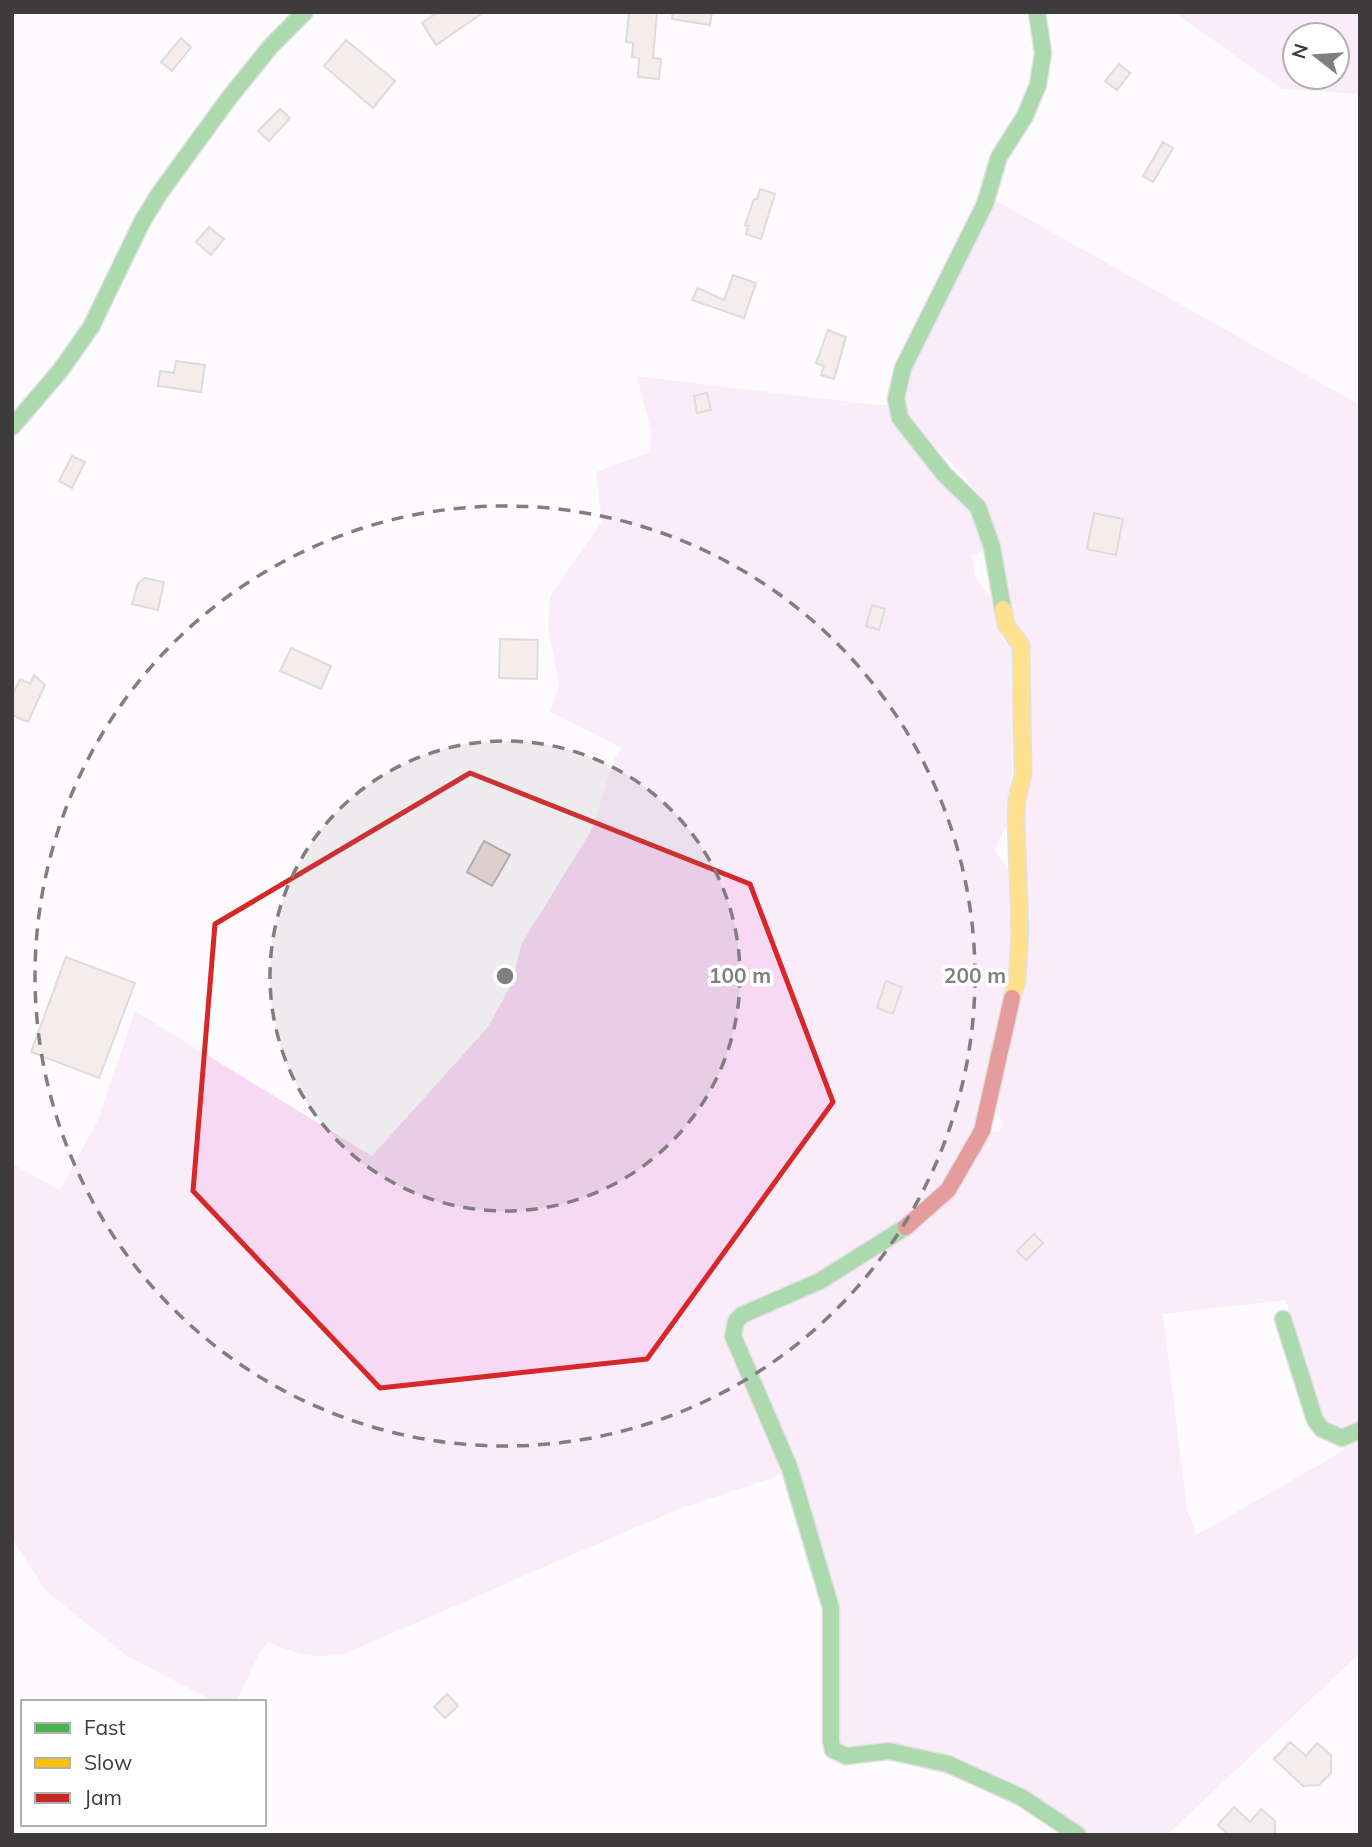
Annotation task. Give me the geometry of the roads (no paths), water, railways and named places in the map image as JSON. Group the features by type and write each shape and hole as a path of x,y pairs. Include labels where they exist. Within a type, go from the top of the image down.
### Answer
{"street":[{"path":"12,427 29,410 91,327 142,222 159,194 229,98 271,47 305,12"},
{"path":"1037,12 1044,53 1038,85 1025,116 999,157 985,204 903,368 895,397 895,409 900,418 944,474 978,507 992,547 1006,625 1021,645 1023,775 1017,799 1016,819 1020,918 1018,969 992,1093 982,1131 948,1189 930,1208 911,1224 820,1281 742,1315 736,1321 733,1336 790,1469 831,1608 833,1749 846,1756 889,1751 948,1764 1021,1797 1078,1835"},
{"path":"1283,1319 1315,1420 1322,1429 1342,1438 1360,1430"}]}
